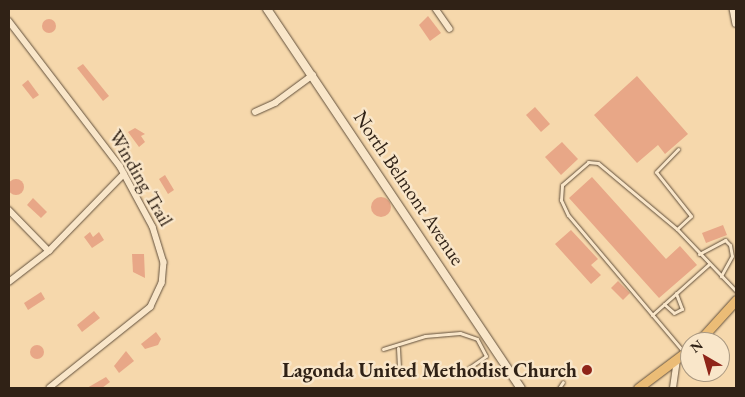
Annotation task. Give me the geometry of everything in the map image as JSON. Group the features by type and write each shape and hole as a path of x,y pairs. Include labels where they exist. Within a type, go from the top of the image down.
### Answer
{"main road":[{"path":"707,332 736,300"},
{"path":"638,388 678,360"}],"street":[{"name":"North Belmont Avenue","path":"266,9 313,75 521,388"},
{"path":"436,9 450,29"},
{"path":"733,9 736,24"},
{"name":"Winding Trail","path":"9,21 124,174 163,254 159,294 133,324 50,388"},
{"path":"255,112 276,103 313,75"},
{"path":"9,282 49,251 124,174"},
{"path":"9,210 49,251"},
{"path":"673,388 678,360"}],"lane":[{"path":"677,230 691,216 656,172 678,150"},
{"path":"680,343 652,315 568,214 561,200 562,186 588,162 598,163 677,230 736,292"},
{"path":"700,254 724,240 730,245 732,256 721,276"},
{"path":"652,315 709,264"},
{"path":"664,304 674,313 682,309 676,293"},
{"path":"383,349 398,348 448,332 478,340 486,356 469,368"},
{"path":"478,340 486,334"},
{"path":"398,348 399,366"},
{"path":"559,388 563,382"}],"building":[{"path":"428,16 441,33 430,41 419,25"},
{"path":"49,19 54,21 56,26 54,31 49,33 44,31 42,26 44,21"},
{"path":"83,64 109,96 103,101 77,68"},
{"path":"637,76 688,134 665,154 658,145 637,163 594,115"},
{"path":"28,80 39,95 33,99 22,85"},
{"path":"535,107 550,124 541,132 526,115"},
{"path":"135,128 145,134 141,136 145,142 139,147 128,132"},
{"path":"562,142 578,159 561,175 545,157"},
{"path":"165,175 174,190 168,194 159,179"},
{"path":"592,177 666,259 680,246 697,265 659,298 569,198"},
{"path":"16,179 22,181 24,187 22,193 16,195 10,193 8,187 10,181"},
{"path":"381,197 388,200 391,207 388,214 381,217 374,214 371,207 374,200"},
{"path":"33,198 47,212 41,218 27,205"},
{"path":"723,225 727,235 706,243 702,233"},
{"path":"571,230 598,259 591,265 601,275 591,284 555,244"},
{"path":"90,232 93,237 99,232 104,240 92,248 84,237"},
{"path":"132,254 144,254 145,278 133,272"},
{"path":"618,281 630,293 623,300 611,288"},
{"path":"41,292 45,299 28,310 24,303"},
{"path":"94,311 100,318 82,332 77,325"},
{"path":"156,332 161,339 158,345 145,349 141,344"},
{"path":"37,345 42,347 44,352 42,357 37,359 32,357 30,352 32,347"},
{"path":"126,351 134,361 119,373 114,366"},
{"path":"106,377 110,382 102,388 87,388"}],"place":[{"name":"Lagonda United Methodist Church","path":"587,370"}]}
